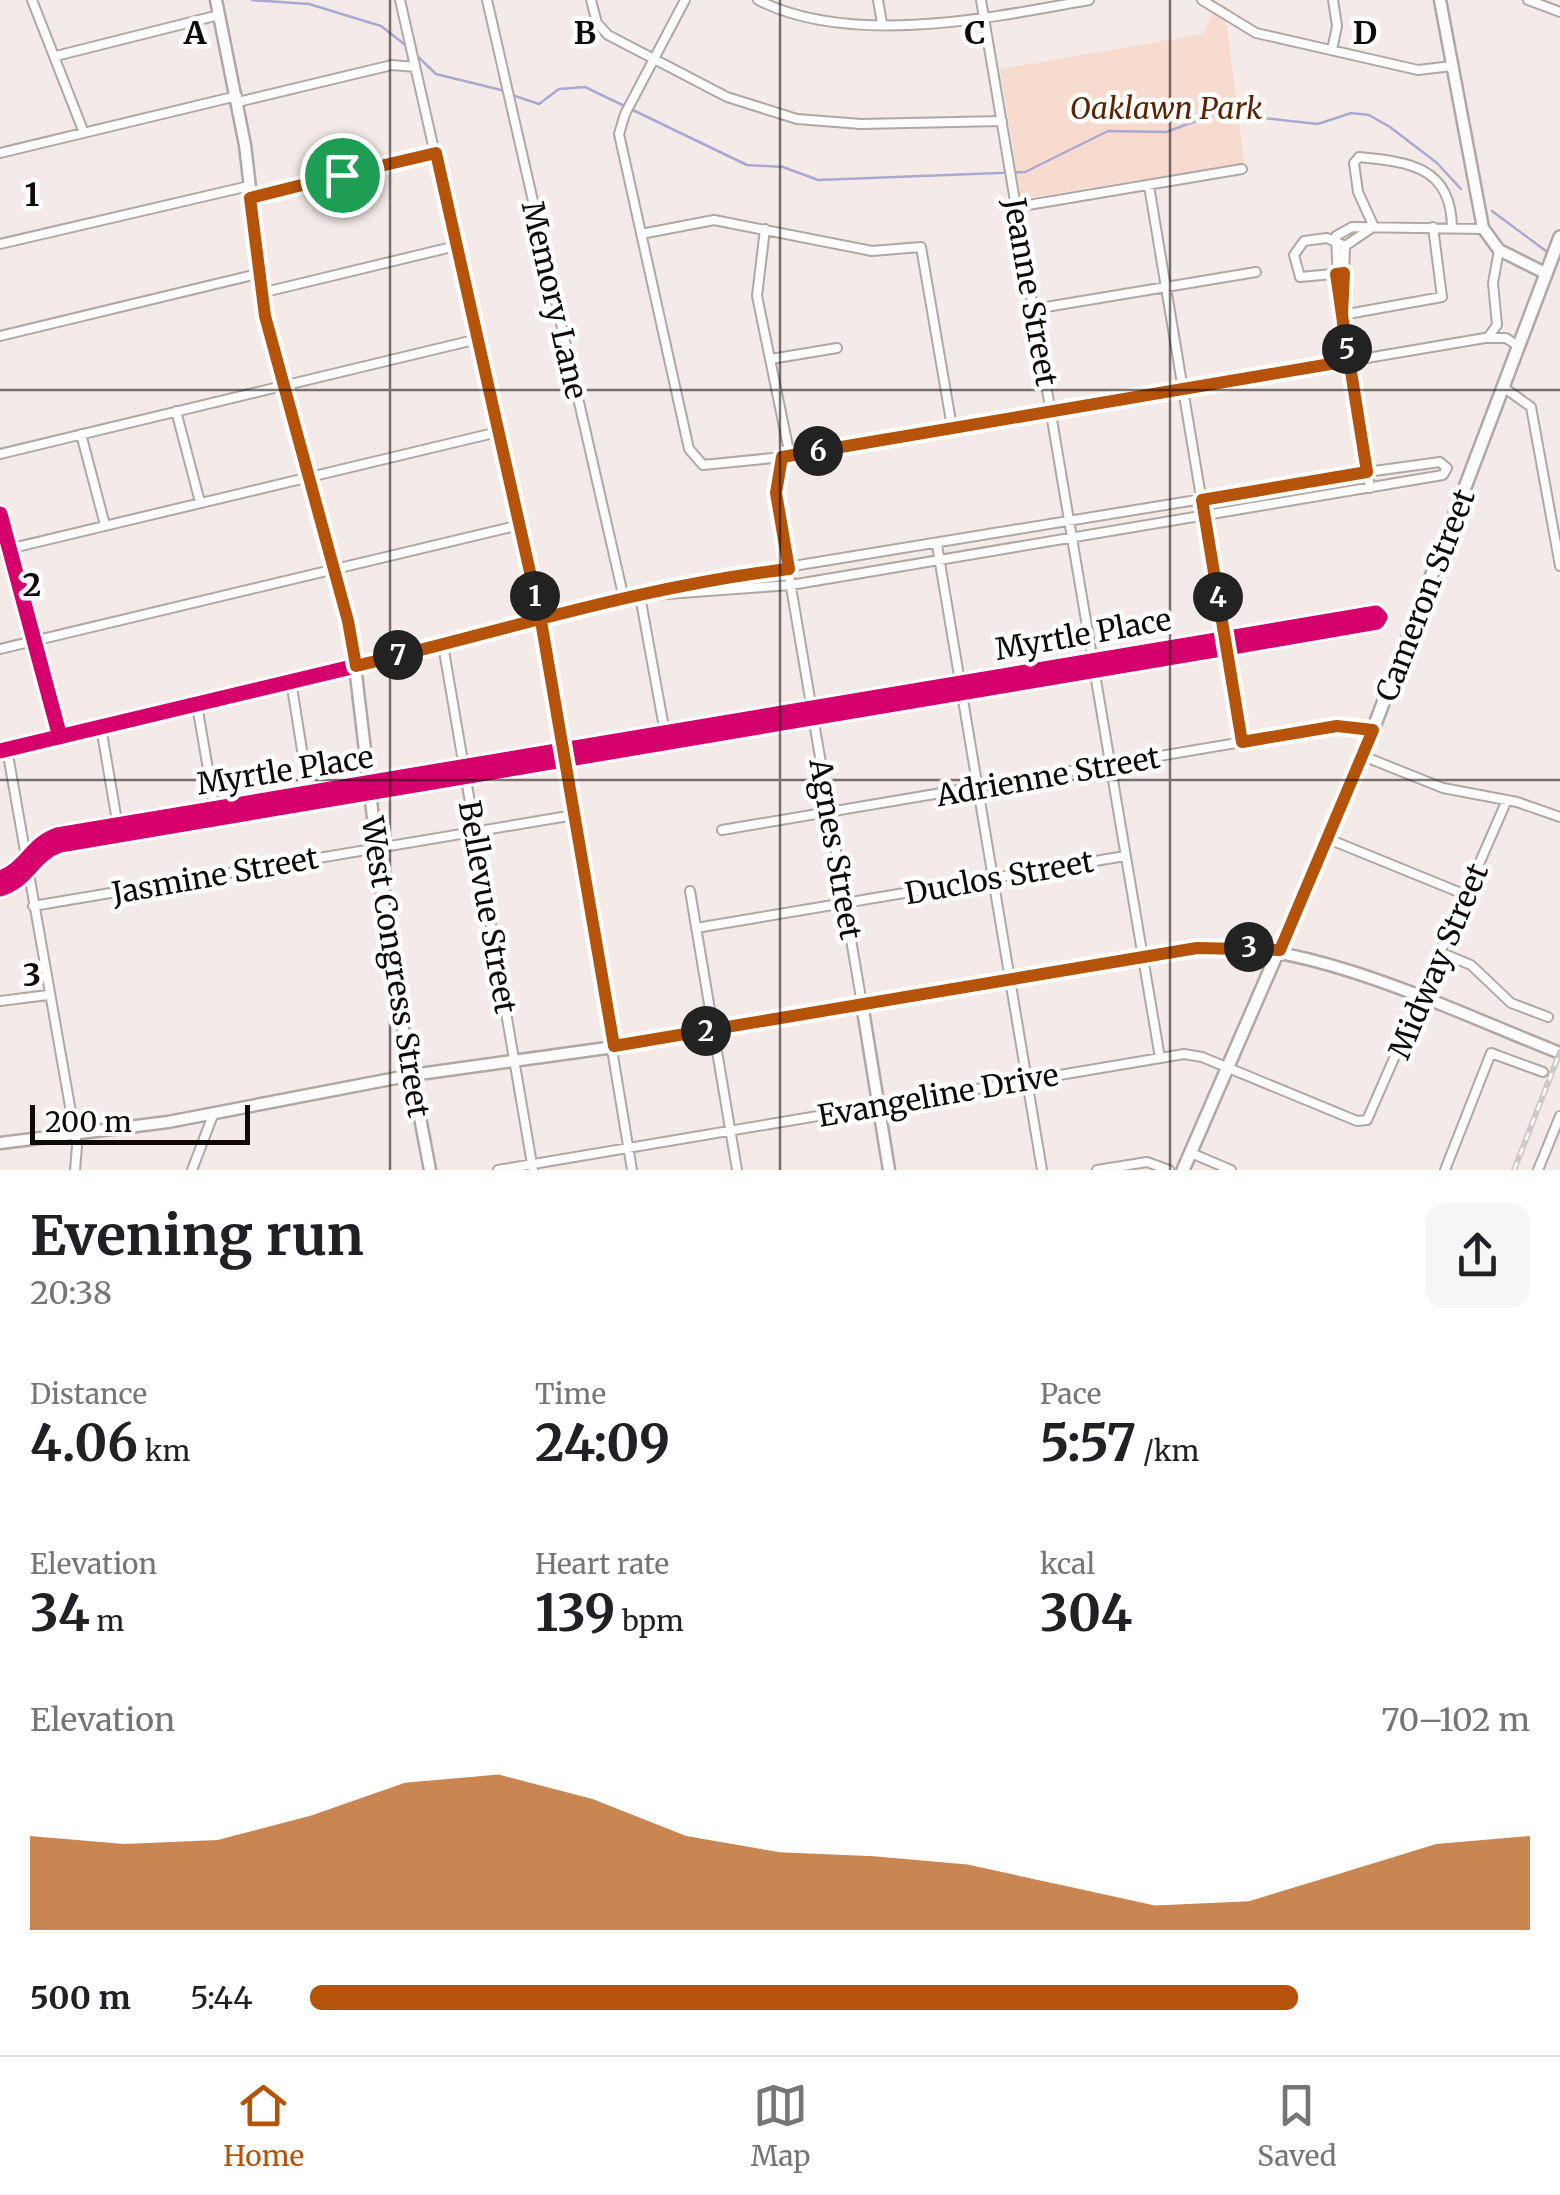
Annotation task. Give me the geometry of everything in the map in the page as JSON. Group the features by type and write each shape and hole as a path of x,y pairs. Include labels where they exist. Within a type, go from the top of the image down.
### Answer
{"main road":[{"name":"West Congress Street","path":"216,0 238,99 257,274 356,666 390,960 430,1170"},
{"path":"1440,0 1484,230 1499,250 1545,273"},
{"name":"Cameron Street","path":"1183,1170 1363,756 1560,236"},
{"path":"4,750 356,666"},
{"path":"0,1143 74,1137 412,1075 515,1062 1209,947 1280,950 1560,1053"},
{"path":"862,1004 889,1170"}],"street":[{"path":"32,0 84,133"},
{"path":"400,0 541,621 632,1148 632,1170"},
{"name":"Memory Lane","path":"487,0 624,599"},
{"path":"590,0 602,30 654,60 727,97 797,118 861,124 1002,122"},
{"path":"685,0 620,130 686,436 698,462 722,466 786,457 1486,338 1506,338 1518,346"},
{"path":"758,0 814,20 882,23 984,17 1085,0"},
{"path":"878,0 882,23"},
{"name":"Jeanne Street","path":"981,0 1160,1058"},
{"path":"1202,0 1249,30 1418,70 1452,66"},
{"path":"1332,50 1337,26 1333,0"},
{"path":"1528,0 1560,12"},
{"path":"56,56 218,15"},
{"path":"0,153 392,65 414,67"},
{"path":"0,244 436,153"},
{"path":"1374,227 1358,192 1354,163 1360,157 1410,164 1430,174 1452,202 1452,227"},
{"path":"1016,206 1242,169"},
{"path":"1149,186 1242,742"},
{"path":"640,234 714,220 872,251 921,247 952,427"},
{"path":"1340,274 1345,246 1374,227"},
{"name":"Agnes Street","path":"766,228 756,282 786,457 776,493 862,1004"},
{"path":"1342,315 1442,297 1433,228"},
{"path":"1334,241 1346,229 1484,230"},
{"path":"1340,274 1300,277 1294,255 1304,241 1334,241 1345,246"},
{"path":"1334,241 1348,361 1370,488"},
{"path":"261,293 456,246"},
{"path":"1486,338 1497,325 1493,283 1499,250"},
{"path":"1034,309 1256,272"},
{"path":"0,336 257,274"},
{"path":"0,454 478,339"},
{"path":"771,358 837,348"},
{"path":"1503,387 1530,407 1560,566"},
{"path":"176,411 200,502"},
{"path":"5,550 498,432"},
{"path":"81,434 105,525"},
{"path":"356,666 694,582 1367,472 1440,462 1447,468 1443,475 792,585 640,596"},
{"path":"0,514 5,550 60,736"},
{"path":"0,649 520,525"},
{"path":"938,545 1042,1170"},
{"path":"640,596 668,744"},
{"name":"Myrtle Place","path":"0,889 28,872 35,858 54,847 309,793 465,772 812,708 962,689 1094,670 1377,622 1380,617 1376,613 1092,660 962,689 668,744 564,755"},
{"name":"Bellevue Street","path":"443,645 533,1167"},
{"path":"291,681 311,804"},
{"path":"197,705 216,814"},
{"name":"Adrienne Street","path":"722,830 1337,726 1373,730"},
{"path":"101,727 120,836"},
{"path":"4,750 27,861 74,1137 76,1170"},
{"path":"1363,756 1443,788 1507,800 1558,817 1560,804"},
{"name":"Myrtle Place","path":"0,878 27,861 33,848 51,837 311,804 368,788"},
{"name":"Midway Street","path":"1368,1120 1507,800"},
{"name":"Jasmine Street","path":"33,906 574,815"},
{"path":"1326,838 1466,896"},
{"name":"Duclos Street","path":"696,928 1125,856"},
{"path":"690,891 737,1170"},
{"path":"1442,953 1471,965 1511,1003 1548,1017"},
{"path":"0,1002 48,994"},
{"name":"Evangeline Drive","path":"498,1170 1193,1054 1357,1120 1368,1120"},
{"path":"1445,1170 1491,1054 1543,1072"},
{"path":"192,1170 212,1114"},
{"path":"1538,1170 1560,1116"},
{"path":"1191,1153 1231,1170"},
{"path":"1098,1170 1147,1162 1169,1170"}],"green space":[{"name":"Oaklawn Park","path":"1214,12 1226,19 1244,163 1021,199 1000,69 1203,34"}],"waterway":[{"path":"252,0 309,4 381,26 408,47"},
{"path":"414,53 436,74 505,91"},
{"path":"512,95 539,104 559,89 585,87 747,165 783,167 818,180 1025,172 1108,131 1166,132 1218,113 1318,124 1351,113 1369,115 1390,127 1437,163 1461,189"},
{"path":"1492,211 1546,251"}],"railway":[{"path":"1514,1170 1560,1052"}],"cycle path":[{"path":"0,514 60,737"},
{"path":"0,878 57,835 1376,613 1380,617 1377,622 1227,648 60,845 0,889"},
{"path":"0,751 356,666"}],"route":[{"path":"342,175 250,198 265,316 348,621 356,666 541,621 677,585 789,569 775,481 782,457 1348,361 1342,315 1344,273 1336,274 1339,304 1342,315 1367,472 1202,500 1242,742 1337,726 1358,725 1373,730 1280,950 1197,948 614,1046 541,621 436,153 342,175"}]}
